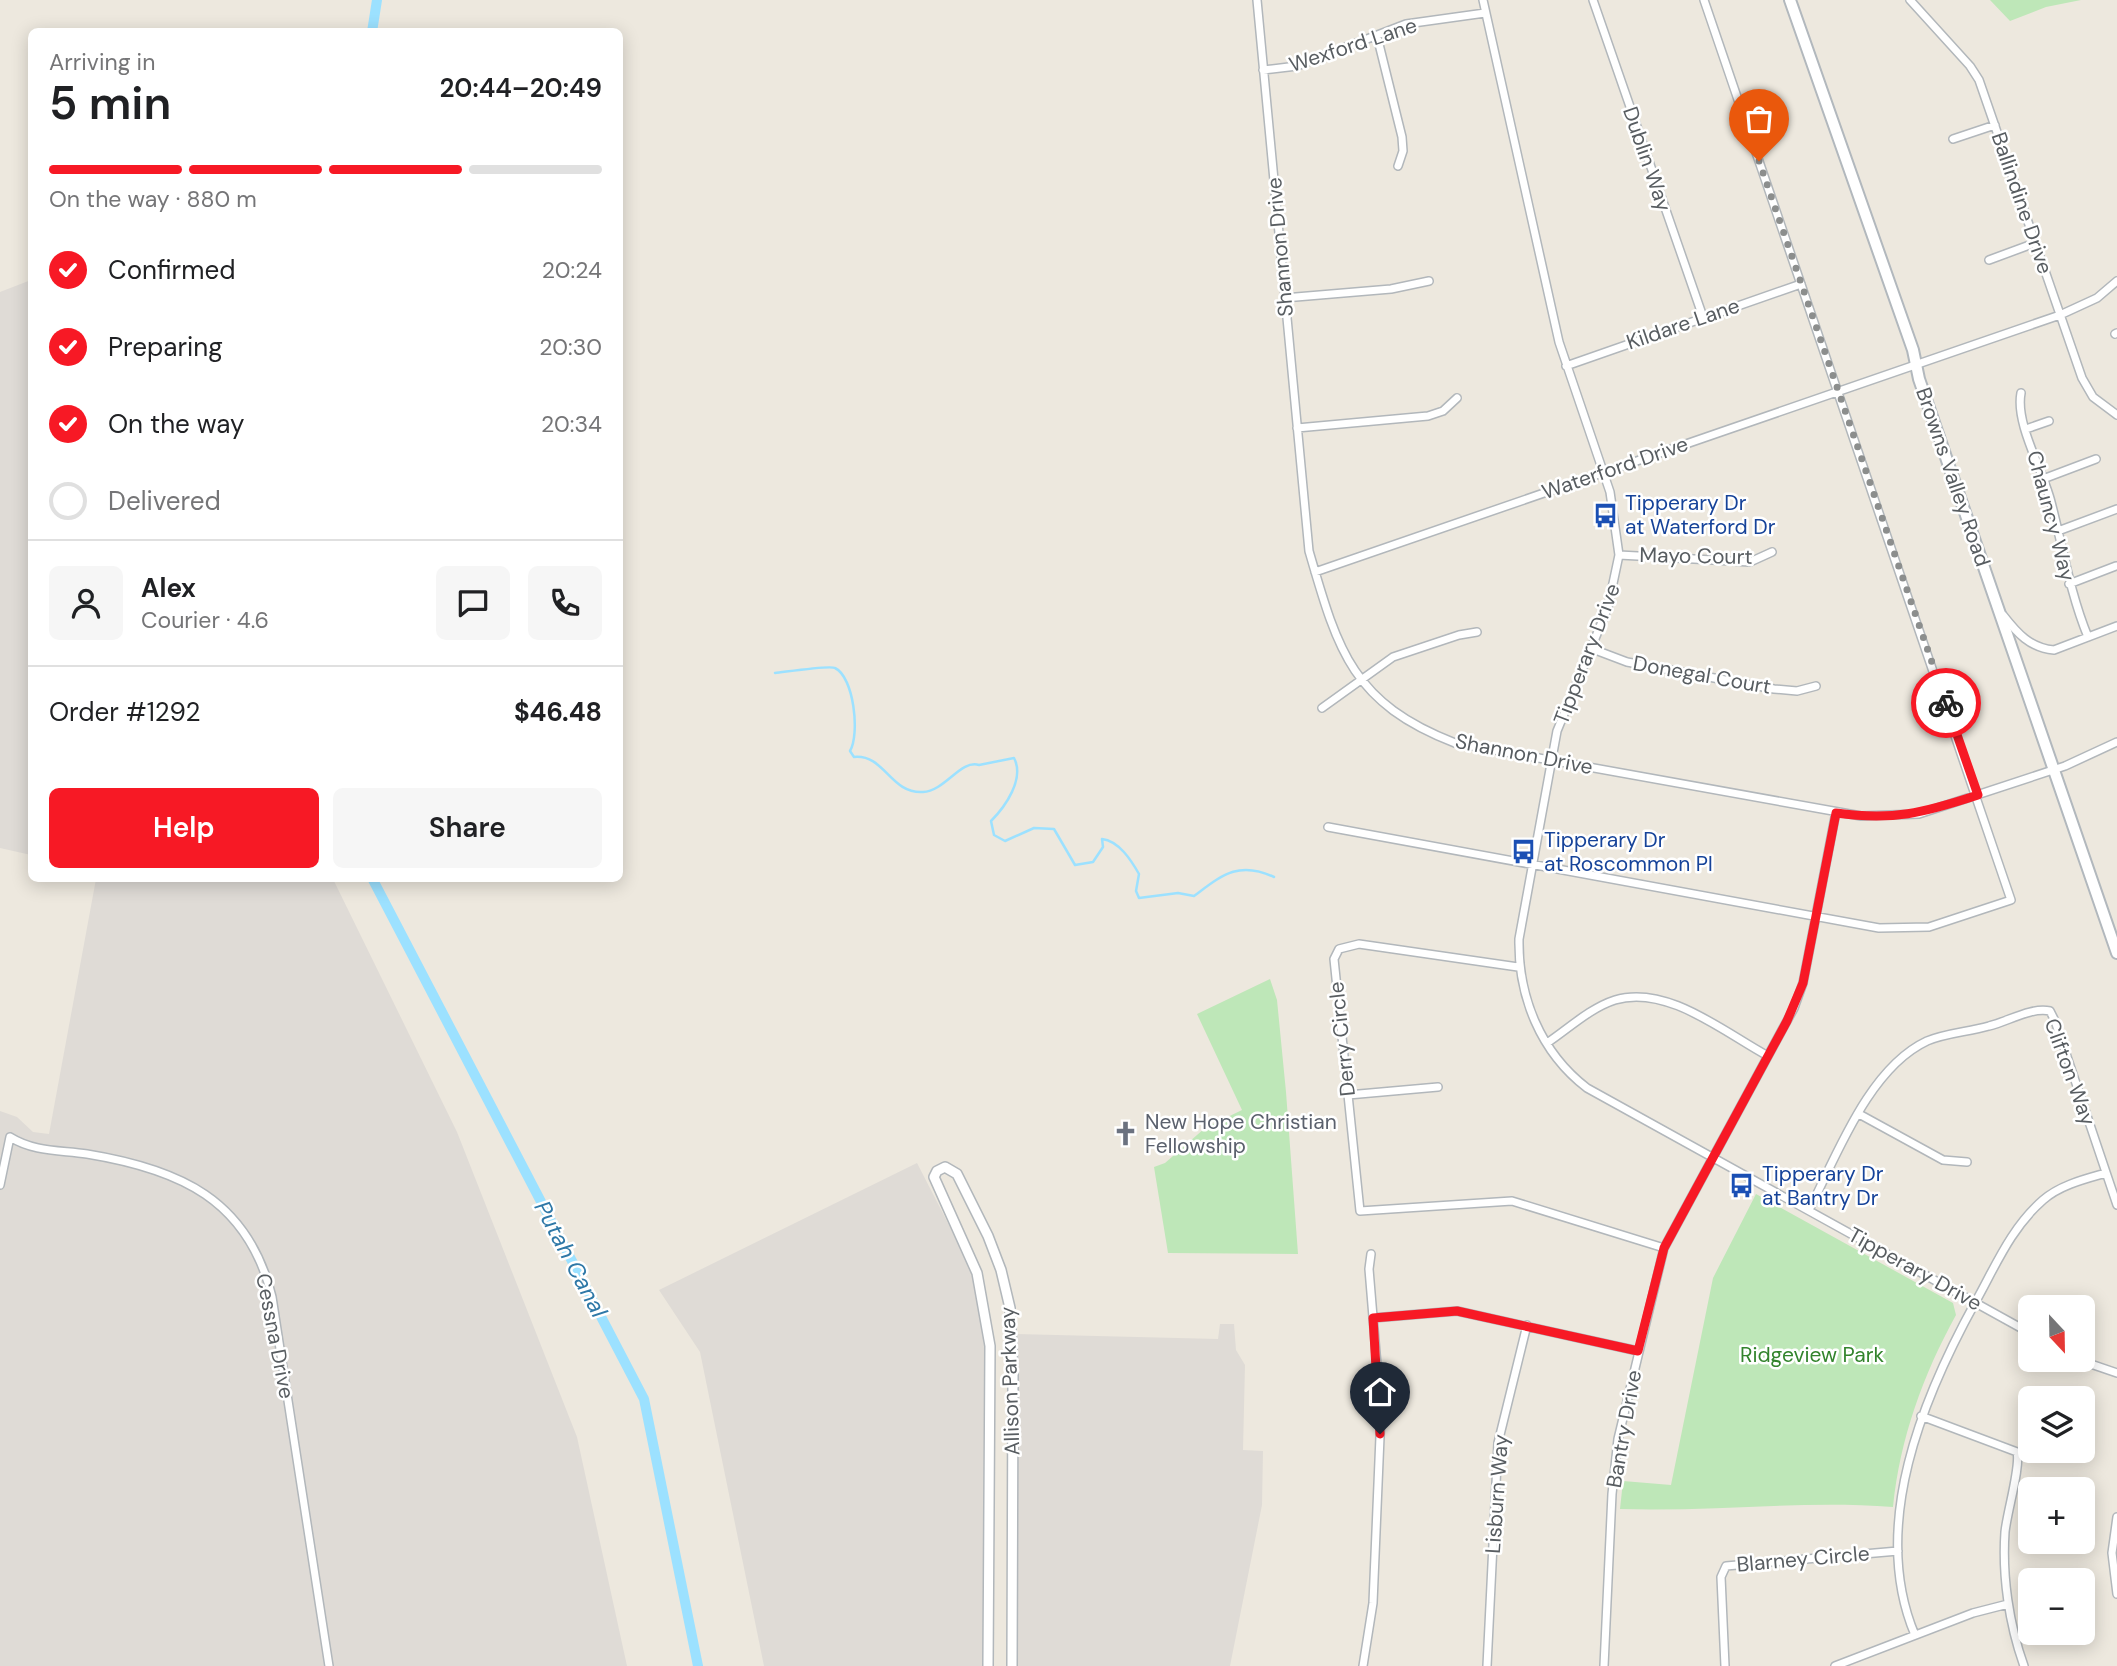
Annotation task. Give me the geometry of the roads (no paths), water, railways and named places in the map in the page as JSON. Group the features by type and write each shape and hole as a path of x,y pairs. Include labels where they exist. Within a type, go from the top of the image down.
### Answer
{"main road":[{"name":"Browns Valley Road","path":"1790,0 1913,350 1915,365 2117,953"}],"street":[{"name":"Shannon Drive","path":"1257,0 1305,525 1315,572 1331,623 1347,661 1383,705 1419,729 1455,743 1836,813 1886,817 1919,814 1978,795 2117,742"},
{"name":"Tipperary Drive","path":"1483,0 1566,366 1603,472 1615,515 1619,555 1612,595 1567,702 1551,759 1519,939 1518,967 1528,1006 1547,1043 1572,1076 1587,1088 2018,1326"},
{"name":"Dublin Way","path":"1593,0 1703,317"},
{"path":"1328,827 1816,916 1903,929 1929,927 2011,900 1978,795 1704,0"},
{"name":"Ballindine Drive","path":"1910,0 1970,66 1995,125 2087,388 2100,404 2117,415"},
{"name":"Wexford Lane","path":"1263,70 1297,66 1406,24 1485,13"},
{"path":"1377,36 1402,137 1403,151 1398,166"},
{"path":"1953,139 1995,125"},
{"path":"1989,260 2035,243"},
{"path":"1284,298 1391,289 1429,281"},
{"name":"Waterford Drive","path":"1315,572 2060,315 2097,298 2117,281"},
{"name":"Kildare Lane","path":"1566,366 1801,284"},
{"name":"Chauncy Way","path":"2021,393 2020,409 2043,479 2069,584 2088,637"},
{"path":"1297,428 1429,416 1443,411 1457,398"},
{"path":"2026,429 2049,421"},
{"path":"2043,479 2096,459"},
{"path":"2057,531 2117,509"},
{"name":"Mayo Court","path":"1619,555 1750,562 1772,552"},
{"path":"2069,584 2116,566"},
{"path":"1999,608 2021,636 2045,649 2054,650 2117,626"},
{"path":"1322,708 1393,657 1459,635 1477,632"},
{"name":"Donegal Court","path":"1590,648 1627,662 1774,689 1797,691 1816,686"},
{"name":"Bantry Drive","path":"1604,1666 1616,1453 1664,1248 1768,1056 1803,983 1836,813"},
{"name":"Derry Circle","path":"1518,967 1359,944 1339,949 1334,959 1360,1211 1511,1202 1664,1248"},
{"path":"1547,1043 1594,1011 1616,1000 1639,997 1663,1001 1689,1012 1768,1056"},
{"name":"Clifton Way","path":"1809,1210 1860,1114 1889,1069 1926,1042 2013,1019 2038,1009 2050,1011 2106,1173"},
{"path":"1348,1095 1438,1087"},
{"path":"1860,1114 1943,1160 1967,1162"},
{"name":"Cessna Drive","path":"0,1185 10,1137 23,1145 84,1154 166,1172 208,1195 244,1233 259,1258 272,1297 329,1666"},
{"name":"Allison Parkway","path":"988,1666 990,1346 977,1273 934,1177 937,1171 944,1167 957,1174 988,1236 1001,1270 1010,1308 1013,1375 1012,1666"},
{"path":"1915,1635 1902,1593 1898,1551 1908,1464 1921,1416 1948,1352 2011,1235 2027,1215 2046,1198 2072,1184 2106,1173 2117,1205"},
{"path":"1363,1666 1373,1603 1381,1413 1371,1254"},
{"path":"1373,1318 1457,1311 1638,1351"},
{"name":"Lisburn Way","path":"1487,1666 1498,1443 1527,1325"},
{"path":"2095,1365 2117,1373"},
{"path":"1921,1416 2017,1452 2020,1462 2011,1490 2005,1533 2008,1604 2024,1666"},
{"path":"2117,1517 2112,1553 2117,1594"},
{"name":"Blarney Circle","path":"1725,1666 1721,1631 1721,1577 1726,1566 1898,1551"},
{"path":"1835,1666 1973,1613 2008,1604"}],"waterway":[{"name":"Putah Canal","path":"373,28 377,0"},
{"path":"775,673 831,667 842,673 851,694 855,720 850,751 854,757 873,761 895,781 912,791 923,792 939,787 972,764 1014,758 1017,766 1015,783 1002,808 991,821 994,835 1005,841 1034,828 1054,829 1075,865 1093,862 1103,847 1102,839 1114,843 1124,852 1139,874 1136,891 1139,898 1178,893 1194,896 1213,882 1240,870 1261,872 1274,877"},
{"name":"Putah Canal","path":"374,882 644,1399 698,1666"}],"place":[{"name":"Tipperary Dr at Waterford Dr","path":"1605,515"},
{"name":"Tipperary Dr at Roscommon Pl","path":"1524,852"},
{"name":"New Hope Christian Fellowship","path":"1125,1134"},
{"name":"Tipperary Dr at Bantry Dr","path":"1742,1186"}],"park label":[{"name":"Ridgeview Park","path":"1812,1355"}]}
